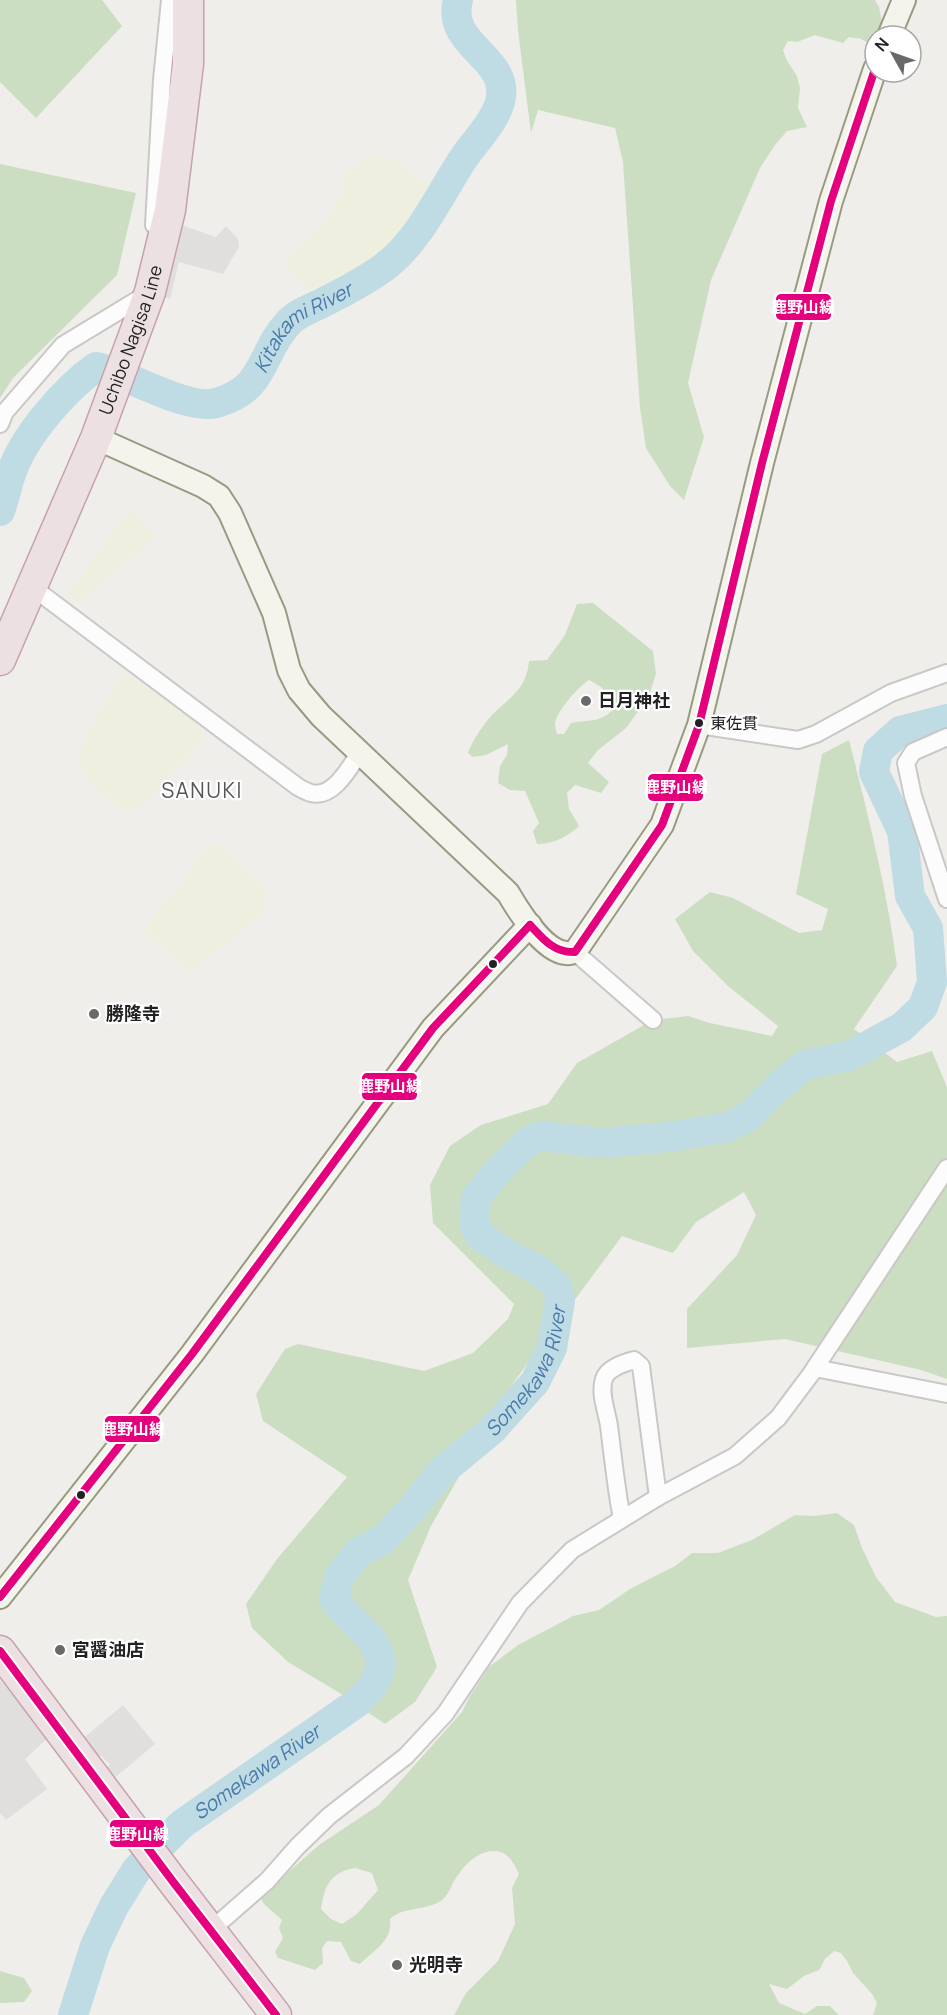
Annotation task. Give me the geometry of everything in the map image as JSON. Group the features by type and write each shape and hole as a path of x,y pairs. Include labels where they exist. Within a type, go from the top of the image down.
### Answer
{"highway":[{"name":"Uchibo Nagisa Line","path":"0,660 96,438 150,291 171,210 188,64 188,0"},
{"path":"0,1651 276,2015"}],"main road":[{"path":"894,24 903,0"},
{"path":"96,438 203,486 219,496 230,513 274,613 289,670 298,690 321,716 508,893 530,925 547,944 566,953 575,952 662,825 699,725 762,463 831,201 870,84"},
{"path":"0,1597 192,1354 433,1028 530,925"}],"street":[{"path":"163,241 154,227 162,80 171,0"},
{"path":"0,424 5,412 63,345 150,291"},
{"path":"32,587 298,787 310,793 319,794 340,781 360,752"},
{"path":"699,725 798,740 816,734 891,693 947,673"},
{"path":"947,737 913,752 906,763 913,796 947,900"},
{"path":"575,952 653,1020"},
{"path":"211,1930 267,1881 329,1816 406,1756 445,1714 520,1604 572,1550 658,1497 735,1456 778,1418 815,1368 947,1168"},
{"path":"622,1519 602,1389 604,1378 611,1370 634,1360 641,1366 658,1497"},
{"path":"815,1368 947,1394"}],"green space":[{"path":"0,0 102,0 122,26 36,118 0,82"},
{"path":"516,0 875,0 879,7 882,24 863,24 863,40 849,37 843,43 815,35 797,42 788,41 783,50 797,76 800,88 798,108 807,127 787,131 760,168 711,280 688,383 704,437 684,500 670,486 646,448 640,408 623,162 615,128 538,110 531,133"},
{"path":"376,154 397,161 433,190 396,240 376,258 310,289 290,270 285,259 327,222 343,190 343,177 348,170"},
{"path":"0,164 136,193 117,275 13,378 0,398"},
{"path":"128,513 132,513 156,534 154,538 79,602 68,593"},
{"path":"593,603 653,651 656,674 648,698 626,728 597,751 588,763 609,782 601,793 575,785 567,793 569,809 579,826 560,839 537,844 533,831 539,823 525,791 510,790 498,783 500,766 507,755 508,744 486,755 473,757 468,753 485,723 521,686 529,661 547,660 565,635 577,604","holes":["589,680 601,687 616,706 611,712 591,721 571,723 564,734 557,734 556,719 574,694"]},
{"path":"123,673 197,723 206,738 134,811 123,810 86,779 80,762 81,750 90,729"},
{"path":"849,740 882,880 897,966 854,1029 897,1062 932,1051 947,1087 947,1379 921,1370 785,1339 687,1348 687,1309 737,1255 756,1215 744,1192 696,1222 673,1253 622,1236 508,1390 431,1526 408,1580 437,1667 415,1702 385,1724 288,1662 252,1628 246,1604 277,1559 347,1477 263,1421 256,1394 285,1349 298,1344 424,1371 473,1353 508,1319 514,1304 433,1223 430,1185 450,1146 481,1125 548,1104 577,1063 653,1020 688,1016 772,1036 778,1026 729,987 693,951 675,919 710,892 733,898 799,933 822,930 828,909 796,894 822,754"},
{"path":"214,844 223,845 264,887 263,911 258,919 190,972 145,932 147,925 186,879 194,862"},
{"path":"837,1513 854,1525 876,1577 895,1602 936,1617 947,1616 947,2015 873,2015 877,2003 872,1994 853,1973 841,1953 834,1951 825,1959 819,1970 804,1976 787,1989 769,1984 779,2003 805,2014 817,2006 830,2006 839,2015 454,2015 466,1993 498,1961 515,1924 512,1888 519,1874 512,1861 498,1851 480,1854 469,1862 442,1900 430,1906 402,1912 390,1919 386,1939 360,1964 351,1961 341,1942 327,1941 322,1948 323,1963 315,1970 278,1958 275,1952 283,1938 279,1928 282,1920 264,1904 260,1897 319,1845 379,1805 462,1712 489,1667 518,1645 573,1616 599,1610 630,1589 675,1566 692,1553 718,1553 752,1540 795,1515 815,1516","holes":["355,1868 372,1873 378,1890 357,1914 342,1924 331,1919 321,1909 326,1887 334,1877"]},
{"path":"0,1971 24,1978 32,1991 24,2002 0,2003"}],"shaded area":[{"path":"181,225 216,237 226,226 238,239 239,247 223,274 179,262 170,299 163,296"},
{"path":"0,1680 49,1737 25,1759 47,1789 6,1820 0,1813"},
{"path":"123,1705 155,1744 112,1780 104,1770 110,1765 101,1755 94,1760 79,1742"}],"waterway":[{"name":"Kitakami River","path":"0,511 12,471 26,443 59,400 96,367 190,402 216,403 233,397 254,380 279,334 292,319 369,277 396,258 418,232 463,159 489,125 500,102 501,87 497,74 461,29 457,16 458,0"},
{"name":"Somekawa River","path":"73,2015 95,1946 114,1906 137,1869 182,1824 358,1702 373,1685 380,1667 379,1656 368,1636 334,1599 339,1577 358,1553 384,1539 413,1508 440,1473 492,1430 535,1382 552,1348 560,1301 557,1286 538,1270 480,1236 474,1222 476,1198 498,1171 527,1142 541,1136 600,1143 669,1137 728,1127 749,1116 804,1065 849,1056 902,1027 923,1007 932,982 928,928 910,896 902,831 874,772 878,751 900,731 947,719"}],"transit line":[{"name":"鹿野山線","path":"530,925 555,948 575,952 662,825 699,725 762,463 831,201 870,84"},
{"name":"鹿野山線","path":"0,1597 192,1354 433,1028 530,925"},
{"name":"鹿野山線","path":"0,1651 276,2015"}],"place":[{"name":"日月神社","path":"586,701"},
{"name":"東佐貫","path":"699,723"},
{"name":"勝隆寺","path":"94,1014"},
{"name":"宮醤油店","path":"60,1650"},
{"name":"光明寺","path":"397,1965"}],"district":[{"name":"SANUKI","path":"202,791"}]}
